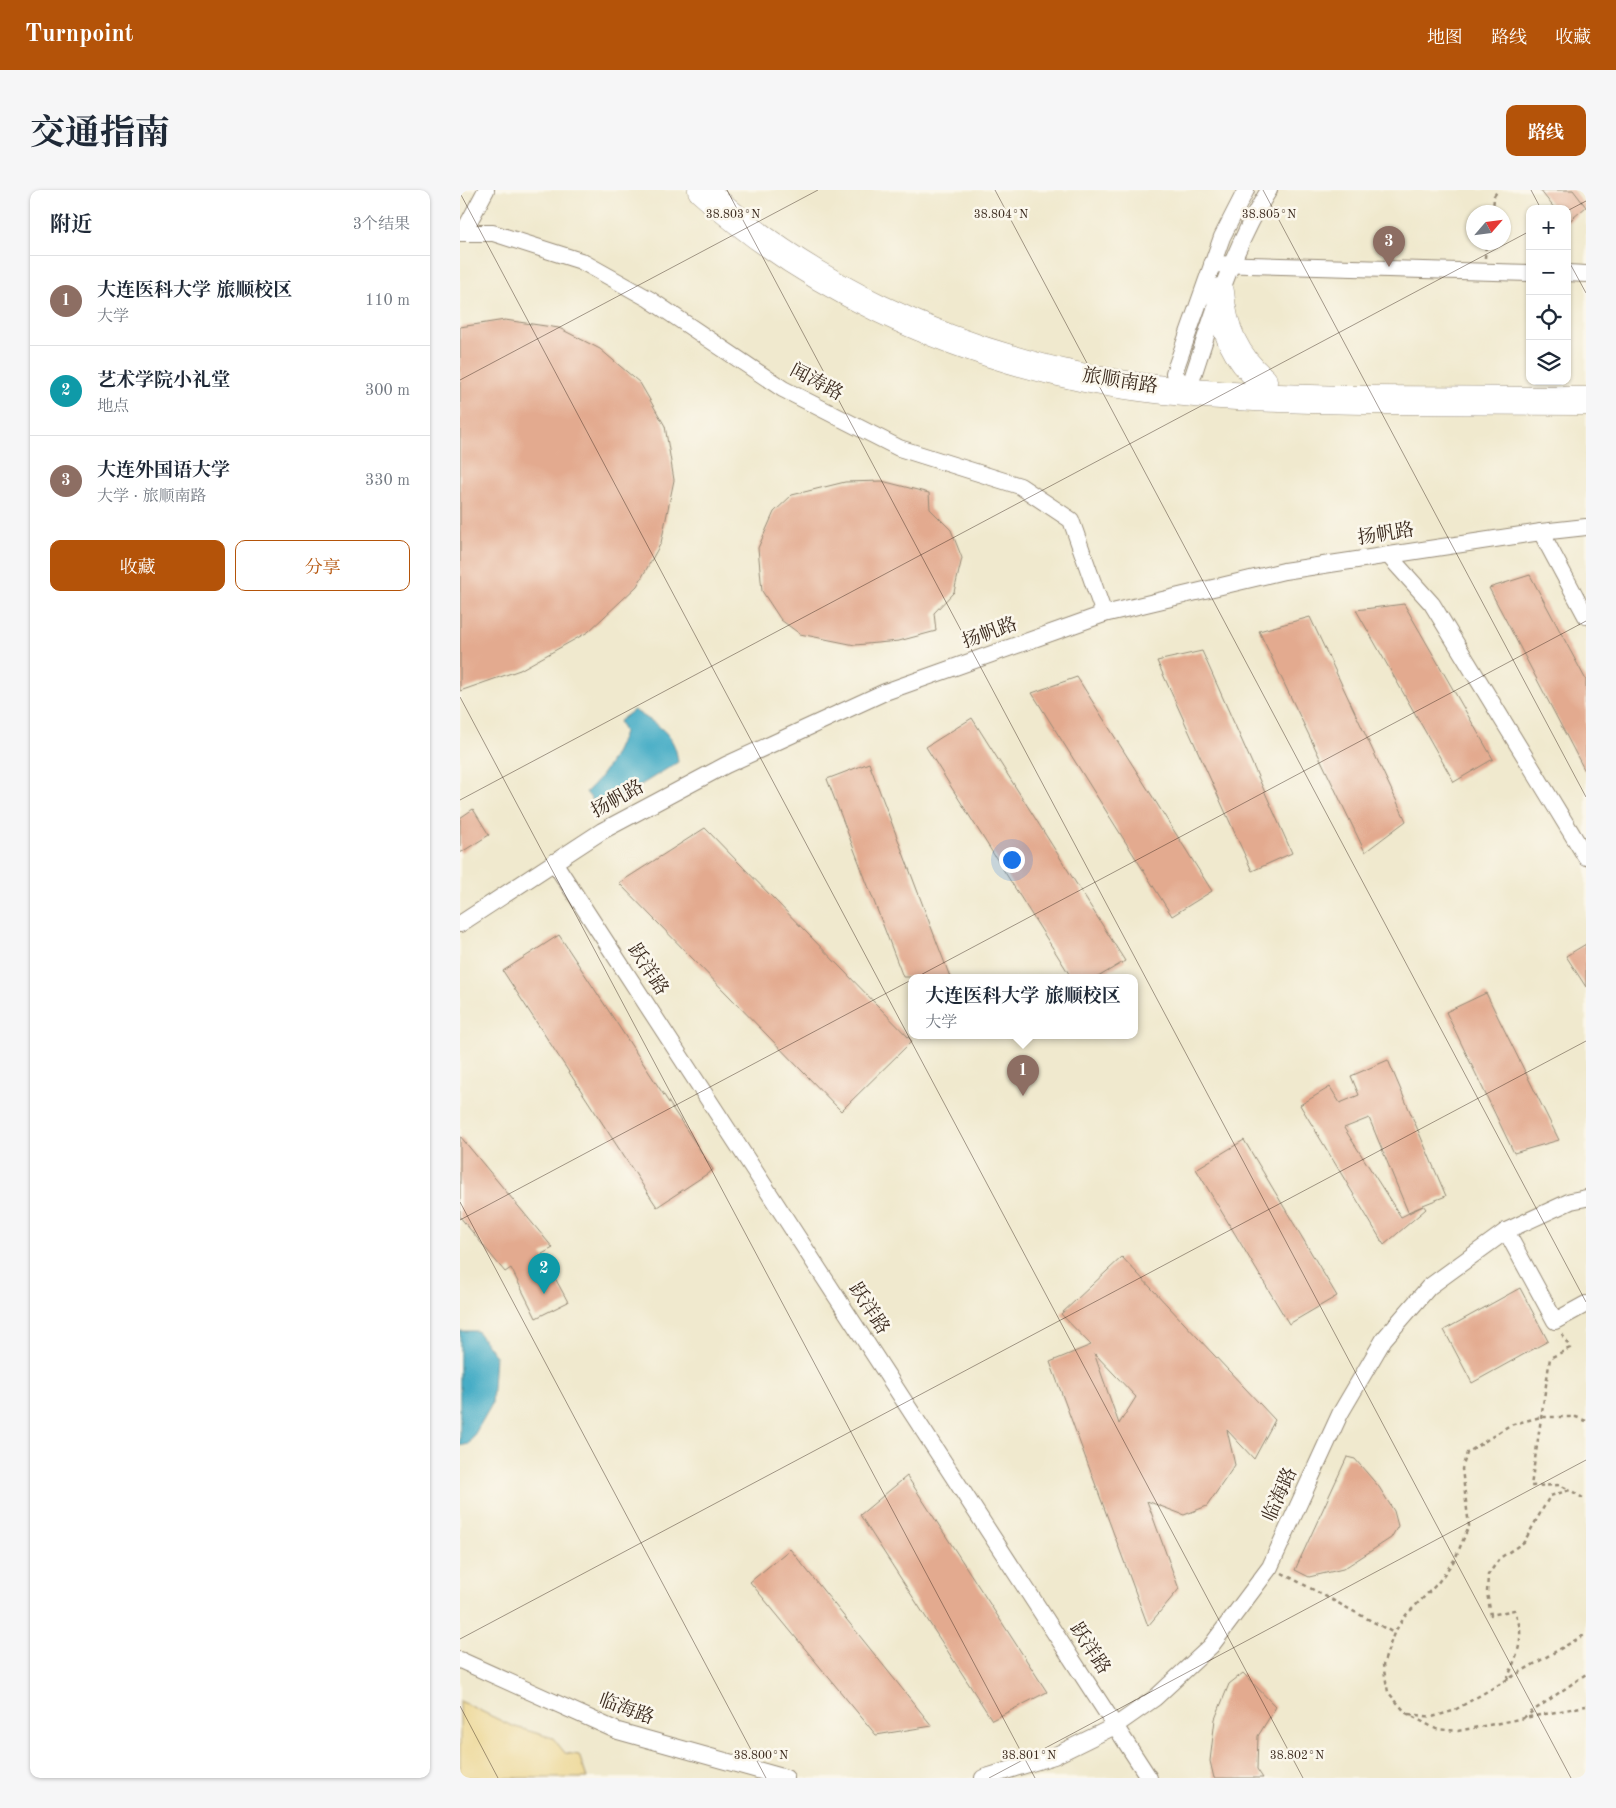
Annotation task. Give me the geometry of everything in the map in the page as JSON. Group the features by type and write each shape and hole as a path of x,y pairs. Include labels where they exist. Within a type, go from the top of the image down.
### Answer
{"highway":[{"name":"旅顺南路","path":"702,190 766,242 812,272 872,305 930,331 980,350 1040,368 1137,386 1185,380 1586,383"},
{"name":"旅顺南路","path":"728,190 774,226 819,256 878,289 936,316 1035,349 1262,398 1586,401"},
{"path":"1220,292 1222,314 1232,342 1249,370 1263,381"}],"street":[{"path":"462,233 486,190"},
{"path":"1185,380 1212,264 1222,237 1246,190"},
{"path":"1185,380 1239,246 1269,190"},
{"name":"闻涛路","path":"462,233 493,233 581,260 649,299 791,393 899,448 1020,486 1071,520 1104,614"},
{"path":"1212,264 1526,273"},
{"path":"1571,273 1586,274"},
{"name":"扬帆路","path":"460,924 602,831 726,765 885,692 1104,614 1284,571 1541,532 1586,527"},
{"path":"1541,532 1586,616"},
{"path":"1388,555 1432,604 1586,857"},
{"name":"跃洋路","path":"554,862 1149,1778"},
{"name":"临海路","path":"983,1778 1054,1756 1115,1726 1155,1698 1210,1646 1270,1567 1340,1414 1384,1339 1429,1287 1506,1231 1570,1201 1586,1198"},
{"path":"1506,1231 1555,1321 1586,1304"},
{"name":"临海路","path":"460,1660 618,1731 786,1778"}],"path":[{"path":"1493,205 1494,196 1498,190"},
{"path":"1555,1321 1570,1348 1550,1358 1530,1486 1560,1485 1586,1500"},
{"path":"1586,1421 1576,1417 1541,1417 1510,1424 1467,1453 1462,1469 1469,1526 1455,1559 1437,1584 1406,1615 1394,1633 1383,1665 1388,1692 1408,1714 1436,1728 1458,1731 1586,1706"},
{"path":"1507,1680 1521,1643 1520,1624 1514,1610 1491,1615 1487,1593 1488,1576 1500,1558 1524,1542 1550,1496 1570,1490"},
{"path":"1270,1567 1394,1633"},
{"path":"1408,1714 1432,1717 1453,1711 1586,1634"},
{"path":"1522,1719 1586,1674"}],"sand":[{"path":"460,1701 512,1726 553,1738 565,1753 579,1755 587,1778 460,1778"}],"water":[{"path":"634,710 664,730 673,743 678,762 600,810 586,792 604,772 617,749 624,732 619,721"},
{"path":"460,1331 477,1331 495,1355 492,1404 469,1444 460,1446"}],"building":[{"path":"1540,190 1573,190 1586,207 1571,220 1571,205 1552,205"},
{"path":"505,320 559,328 600,349 640,383 665,426 674,480 661,543 637,586 588,632 520,670 460,691 460,327"},
{"path":"882,481 929,493 930,509 951,530 962,558 954,592 934,613 936,631 899,641 855,645 800,634 781,620 762,591 758,548 774,512 792,495 845,482"},
{"path":"1530,575 1586,680 1586,773 1489,588"},
{"path":"1404,604 1493,759 1454,782 1356,610"},
{"path":"1310,617 1406,821 1365,852 1259,631"},
{"path":"1202,651 1292,853 1252,871 1157,661"},
{"path":"1077,677 1212,891 1172,916 1032,693"},
{"path":"972,718 1125,961 1103,974 1069,974 926,747"},
{"path":"869,763 949,974 908,974 908,977 903,977 827,779"},
{"path":"473,809 489,835 460,853 460,818"},
{"path":"705,828 912,1041 841,1111 619,883"},
{"path":"559,935 713,1170 657,1207 503,971"},
{"path":"1586,944 1586,987 1566,956"},
{"path":"1486,993 1559,1140 1514,1153 1446,1012"},
{"path":"1388,1060 1446,1196 1423,1205 1426,1209 1384,1245 1300,1105 1330,1087 1340,1103 1359,1095 1351,1076","holes":["1369,1118 1408,1212 1423,1206 1401,1217 1344,1128"]},
{"path":"460,1136 553,1248 542,1254 568,1302 536,1318 511,1268 505,1272 460,1217"},
{"path":"1244,1140 1337,1296 1289,1324 1196,1169"},
{"path":"1122,1257 1275,1420 1254,1459 1227,1430 1235,1465 1207,1506 1184,1515 1147,1501 1179,1589 1148,1626 1050,1362 1091,1345 1061,1314","holes":["1094,1353 1136,1397 1119,1424"]},
{"path":"1520,1288 1548,1341 1472,1383 1444,1330"},
{"path":"1347,1457 1355,1459 1379,1487 1394,1511 1398,1526 1391,1538 1343,1569 1309,1577 1295,1570"},
{"path":"907,1476 1047,1692 992,1720 860,1515"},
{"path":"790,1549 932,1726 876,1735 750,1582"},
{"path":"1243,1673 1276,1707 1258,1736 1257,1769 1263,1778 1214,1778 1210,1761 1215,1719 1229,1684"}],"place":[{"name":"大连外国语大学","path":"1389,267"},
{"name":"大连医科大学 旅顺校区","path":"1023,1096"},
{"name":"艺术学院小礼堂","path":"544,1294"}]}
